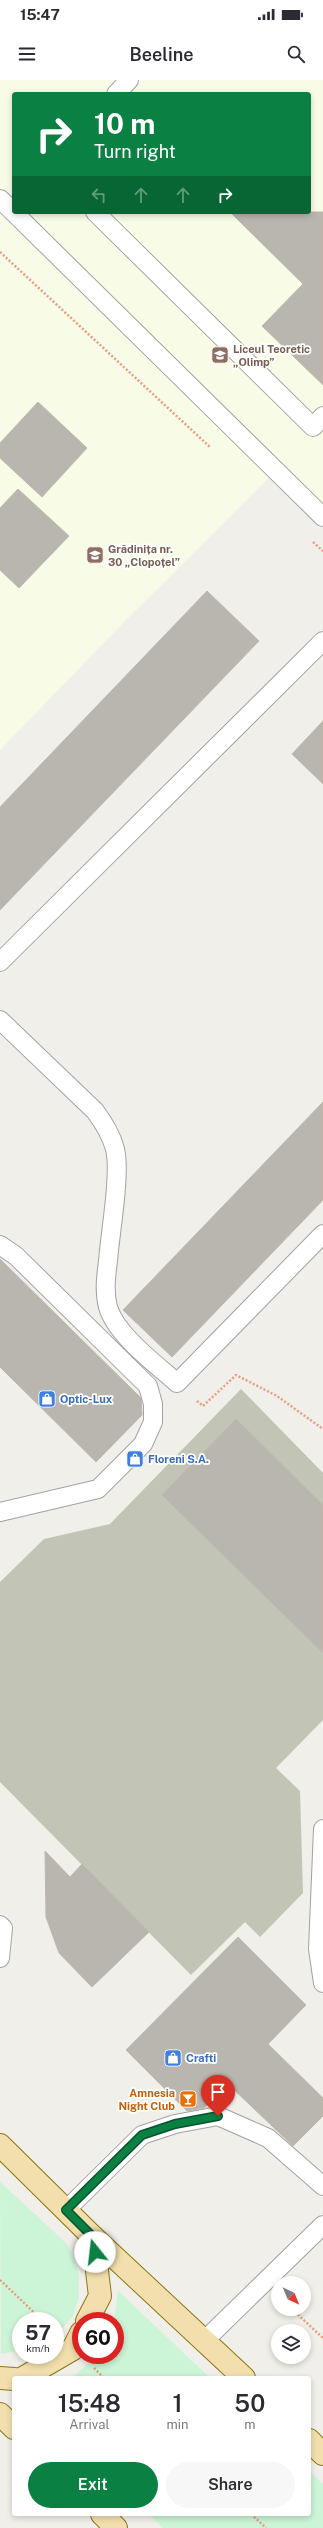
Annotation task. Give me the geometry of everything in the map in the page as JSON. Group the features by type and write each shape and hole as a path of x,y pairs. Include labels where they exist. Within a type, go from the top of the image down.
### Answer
{"main road":[{"path":"0,2145 93,2237 242,2376"},
{"path":"92,2312 100,2296 93,2237"},
{"path":"26,2376 72,2350"},
{"path":"0,2378 12,2379"},
{"path":"0,2414 12,2426"},
{"path":"311,2442 323,2454"},
{"path":"104,2516 116,2528"}],"lane":[{"path":"118,92 130,80"},
{"path":"0,199 12,211"},
{"path":"15,214 323,517"},
{"path":"97,214 313,427 323,416"},
{"path":"0,962 323,641"},
{"path":"0,1020 95,1111 107,1128 115,1150 106,1286 109,1308 119,1326 132,1342 177,1383 323,1234"},
{"path":"0,1245 16,1256 148,1386 153,1404 153,1422 143,1444 98,1489 0,1512"},
{"path":"323,1829 318,1949 323,1983"},
{"path":"0,1925 3,1928 0,1958"},
{"path":"66,2210 142,2135 175,2124 218,2116 268,2138 323,2186"},
{"path":"204,2340 323,2225"}],"path":[{"path":"0,252 213,450"},
{"path":"312,541 323,552"},
{"path":"177,1383 203,1406 236,1375 277,1396 323,1429"},
{"path":"0,2280 34,2312"},
{"path":"299,2316 323,2338"},
{"path":"92,2367 102,2376"},
{"path":"253,2516 266,2528"}],"shaded area":[{"path":"0,80 323,80 323,505 281,466 124,622 0,750"},
{"path":"241,1389 323,1473 323,1720 276,1768 300,1791 303,1893 260,1937 245,1922 191,1975 0,1782 0,1582 44,1539 110,1524"}],"green space":[{"path":"0,2182 67,2244 74,2258 79,2277 79,2297 74,2312 72,2312 72,2317 64,2326 64,2312 12,2312 12,2352 1,2354"},
{"path":"118,2291 208,2376 74,2376 87,2364 124,2364 124,2312 115,2312"},
{"path":"311,2473 323,2484 323,2528 163,2528 150,2516 311,2516"}],"building":[{"path":"311,212 323,212 323,385 262,326 303,284 232,214 311,214"},
{"path":"38,402 87,448 42,497 0,458 0,443"},
{"path":"18,489 69,536 19,588 0,570 0,508"},
{"path":"207,591 259,641 0,910 0,807"},
{"path":"323,721 323,784 292,754"},
{"path":"323,1102 323,1200 172,1357 123,1310"},
{"path":"0,1259 141,1398 142,1415 96,1462 0,1367"},
{"path":"236,1419 323,1505 323,1653 162,1495"},
{"path":"45,1851 70,1877 82,1864 149,1932 92,1987 59,1953 46,1917"},
{"path":"238,1937 306,2005 268,2044 323,2098 323,2116 293,2146 228,2084 204,2108 187,2111 126,2050"}],"place":[{"name":"Liceul Teoretic „Olimp”","path":"220,355"},
{"name":"Grădinița nr. 30 „Clopoțel”","path":"95,555"},
{"name":"Optic-Lux","path":"47,1399"},
{"name":"Floreni S.A.","path":"135,1459"},
{"name":"Crafti","path":"173,2058"},
{"name":"Amnesia Night Club","path":"188,2099"}],"route":[{"path":"95,2252 93,2237 66,2210 142,2135 175,2124 218,2116"}]}
